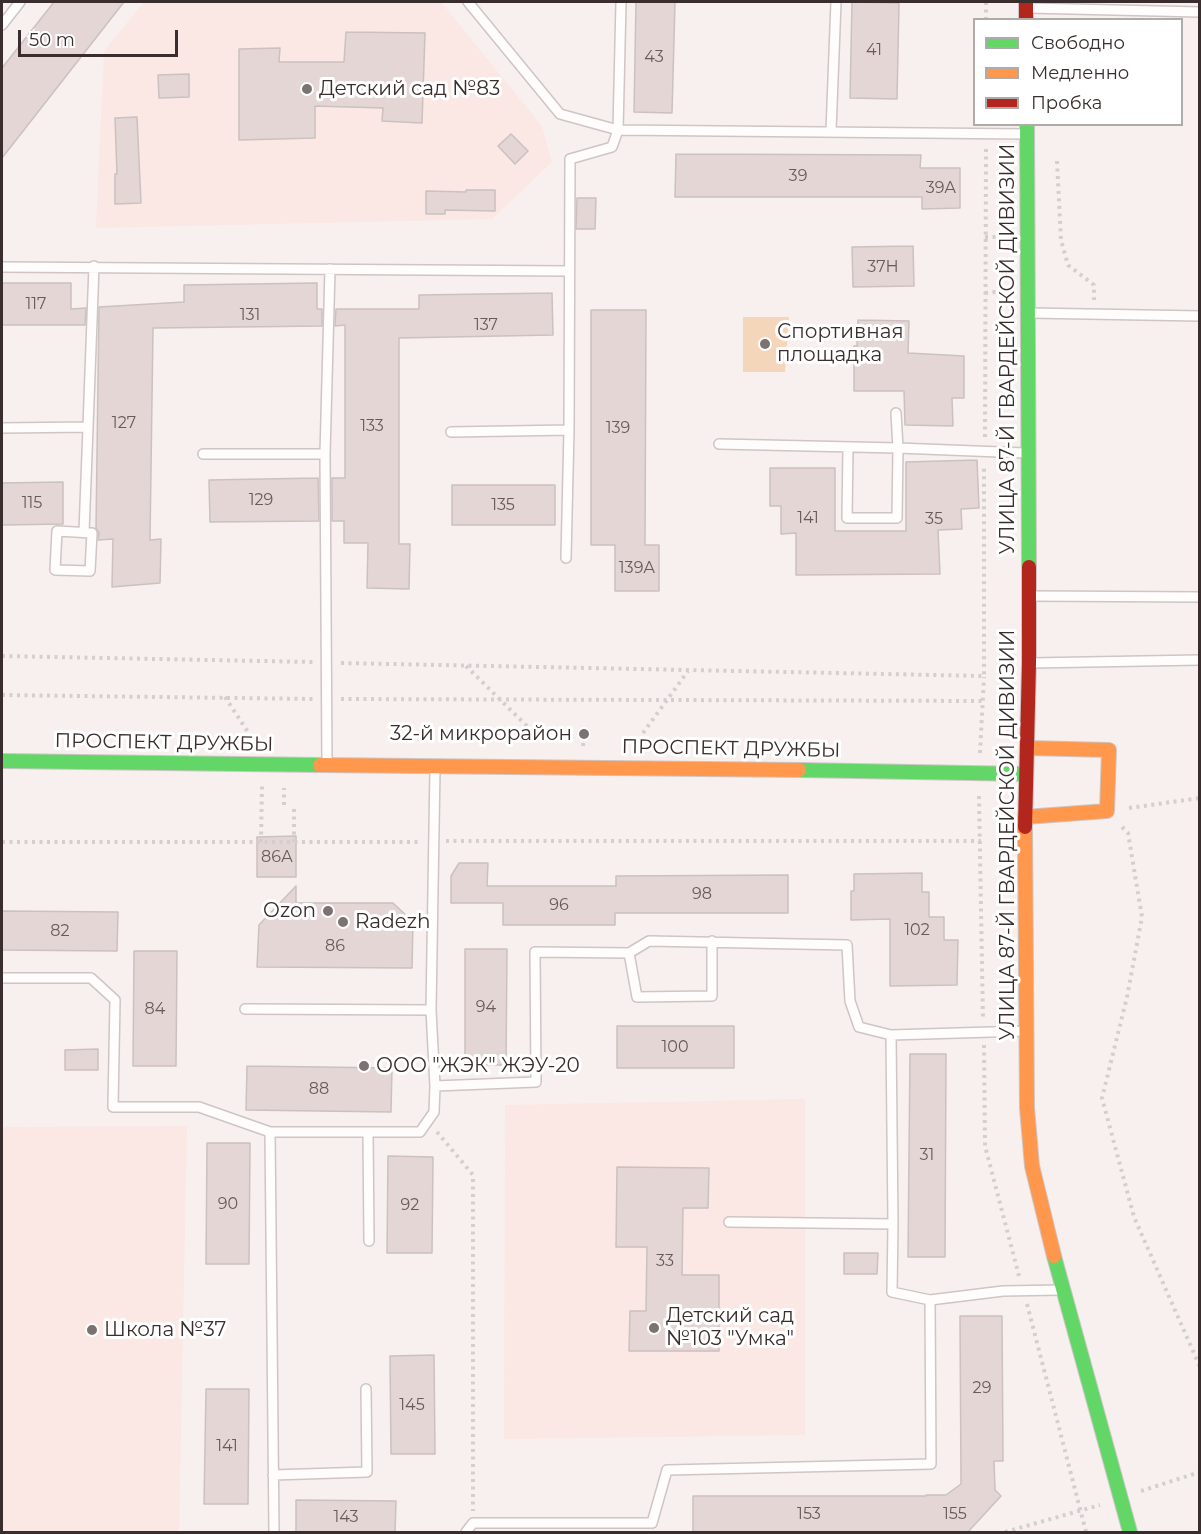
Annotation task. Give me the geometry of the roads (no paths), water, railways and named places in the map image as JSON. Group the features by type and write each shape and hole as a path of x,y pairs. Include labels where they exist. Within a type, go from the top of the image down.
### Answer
{"street":[{"name":"УЛИЦА 87-Й ГВАРДЕЙСКОЙ ДИВИЗИИ","path":"1027,129 1029,596 1025,818 1027,1107 1032,1166 1062,1290 1130,1533"},
{"path":"1025,818 1107,811 1109,750 1027,748"},
{"name":"ПРОСПЕКТ ДРУЖБЫ","path":"2,761 1026,774"}],"lane":[{"path":"2,25 20,2"},
{"path":"468,2 560,114 618,130 986,134 1027,129"},
{"path":"566,558 570,159 612,147 618,130 621,2"},
{"path":"831,131 836,2"},
{"path":"1026,10 1200,12"},
{"path":"2,267 94,266 569,272"},
{"path":"84,532 94,266"},
{"path":"327,765 325,454 330,269"},
{"path":"1028,313 1200,316"},
{"path":"848,448 847,518 897,518 896,413"},
{"path":"2,428 88,427"},
{"path":"452,432 568,430"},
{"path":"719,444 984,450 1028,454"},
{"path":"203,454 325,454"},
{"path":"57,531 84,532 92,533 90,571 55,570 57,531"},
{"path":"1029,596 1200,597"},
{"path":"1029,663 1200,660"},
{"path":"2,978 91,978 115,1000 113,1107 199,1107 270,1132 420,1132 434,1112 431,1010 435,767"},
{"path":"435,1086 536,1082 535,952 629,953 649,940 847,945 850,1001 859,1027 891,1035 1025,1031"},
{"path":"629,953 637,997 712,996 712,941"},
{"path":"245,1009 431,1010"},
{"path":"891,1035 892,1292 930,1300 1003,1291 1062,1290"},
{"path":"270,1132 274,1533"},
{"path":"368,1132 369,1241"},
{"path":"729,1222 893,1224"},
{"path":"466,1533 473,1523 652,1523 667,1470 931,1464 930,1300"},
{"path":"273,1475 368,1472 366,1389"}],"place":[{"name":"Детский сад №83","path":"307,89"},
{"name":"Спортивная площадка","path":"765,344"},
{"name":"32-й микрорайон","path":"584,734"},
{"name":"Ozon","path":"328,911"},
{"name":"Radezh","path":"343,922"},
{"name":"ООО \"ЖЭК\" ЖЭУ-20","path":"364,1066"},
{"name":"Детский сад №103 \"Умка\"","path":"654,1328"},
{"name":"Школа №37","path":"92,1330"}]}
